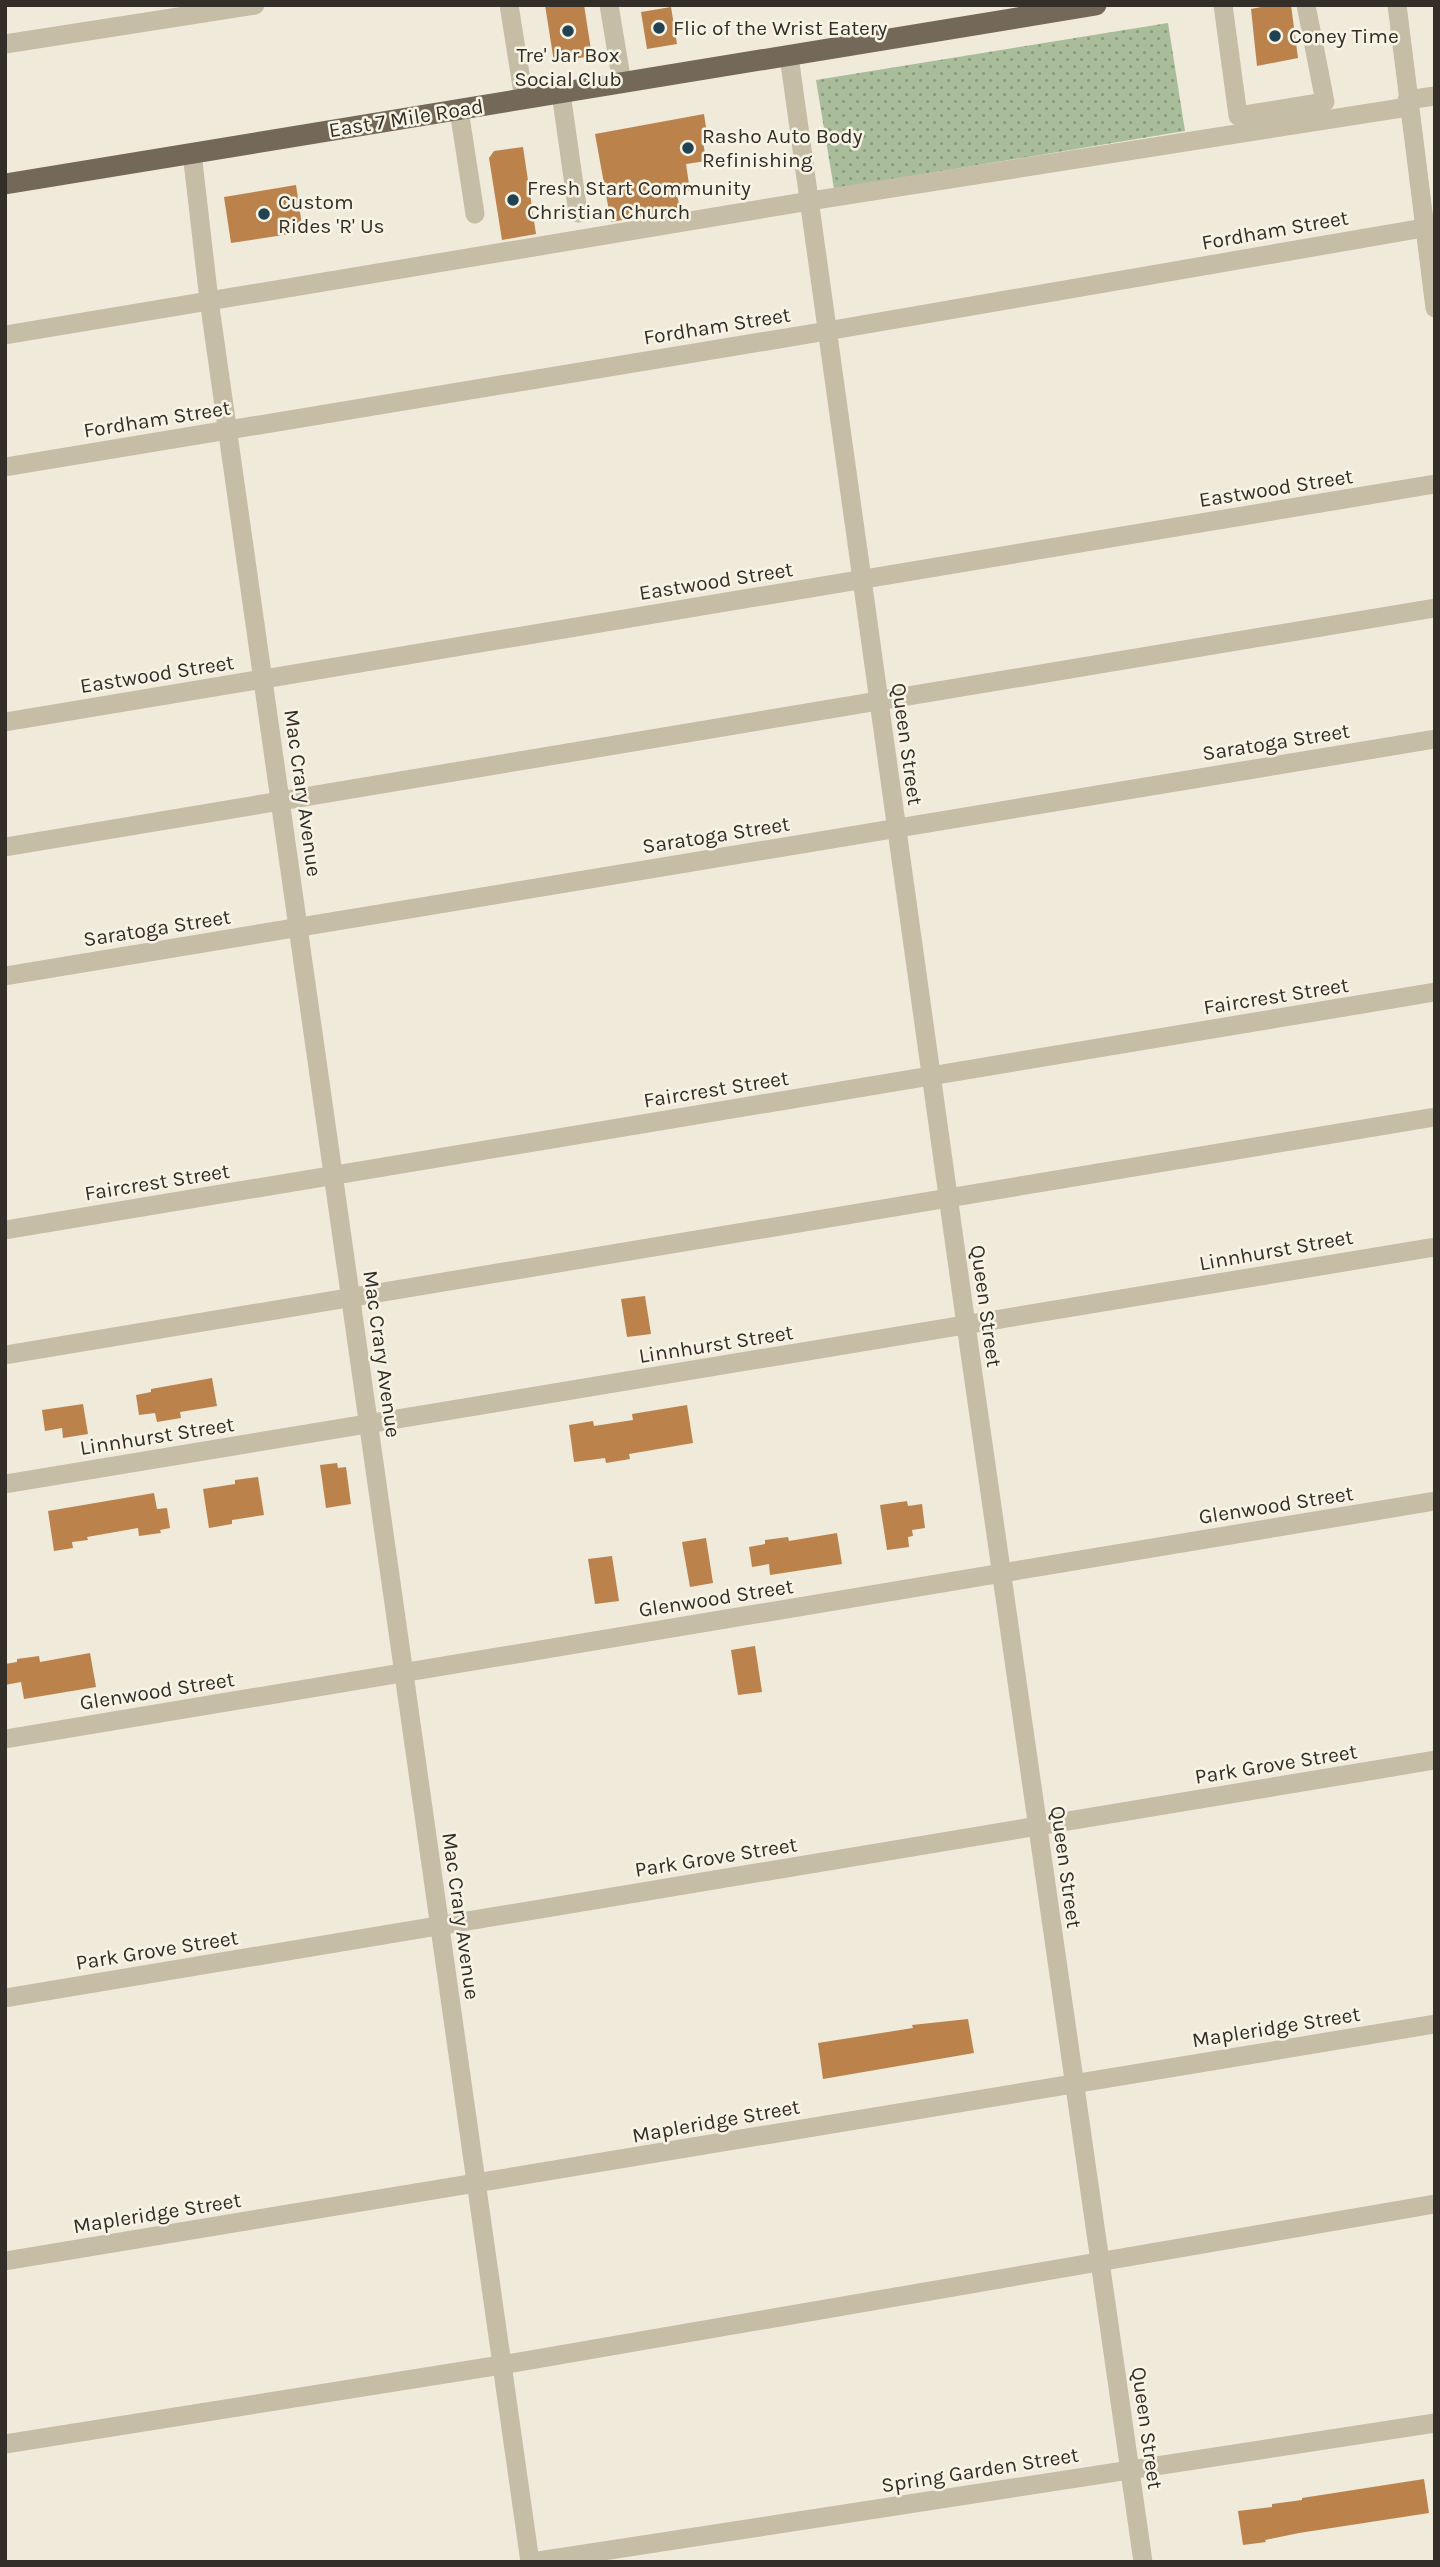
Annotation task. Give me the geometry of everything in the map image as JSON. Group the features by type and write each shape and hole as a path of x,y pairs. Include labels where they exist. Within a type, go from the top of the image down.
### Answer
{"main road":[{"name":"East 7 Mile Road","path":"5,184 1096,5"}],"street":[{"path":"5,44 255,5"},
{"path":"509,5 524,99"},
{"path":"609,5 622,83"},
{"path":"1223,5 1238,116 1325,102 1306,5"},
{"path":"1397,5 1408,104 1430,227 1435,308"},
{"name":"Queen Street","path":"789,56 1073,2084 1143,2562"},
{"path":"561,93 578,213"},
{"path":"5,335 1408,104 1435,96"},
{"path":"459,110 475,214"},
{"name":"Mac Crary Avenue","path":"192,153 209,300 300,928 475,2184 531,2562"},
{"name":"Fordham Street","path":"5,467 827,331 1430,227"},
{"name":"Eastwood Street","path":"5,722 1435,484"},
{"path":"5,847 1435,608"},
{"name":"Saratoga Street","path":"5,976 1435,739"},
{"name":"Faircrest Street","path":"5,1230 1435,992"},
{"path":"5,1356 1435,1117"},
{"name":"Linnhurst Street","path":"5,1484 1435,1247"},
{"name":"Glenwood Street","path":"5,1739 1435,1501"},
{"name":"Park Grove Street","path":"5,1998 1435,1760"},
{"name":"Mapleridge Street","path":"5,2262 1435,2024"},
{"path":"5,2444 501,2365 1435,2204"},
{"name":"Spring Garden Street","path":"531,2562 1435,2423"}],"green space":[{"path":"1168,23 1185,131 834,189 816,80"}],"building":[{"name":"Tre' Jar Box Social Club","path":"545,5 584,5 592,56 554,62"},
{"name":"Coney Time","path":"1291,5 1298,58 1257,66 1251,9"},
{"name":"Flic of the Wrist Eatery","path":"671,7 677,44 647,49 641,12"},
{"path":"704,114 707,134 702,134 706,161 686,164 690,191 677,193 680,210 611,222 595,134"},
{"name":"Fresh Start Community Christian Church","path":"523,147 536,234 502,240 489,158 494,151"},
{"name":"Custom Rides 'R' Us","path":"296,185 303,232 231,243 224,197"},
{"path":"645,1296 651,1334 627,1337 621,1299"},
{"path":"212,1378 217,1406 180,1412 181,1418 157,1422 155,1413 139,1415 136,1395 151,1392 151,1389"},
{"path":"83,1404 88,1434 63,1438 62,1428 45,1431 42,1410"},
{"path":"687,1405 693,1443 629,1454 630,1459 606,1463 605,1458 574,1462 569,1425 593,1421 594,1426 633,1420 632,1414"},
{"path":"337,1463 338,1468 346,1467 351,1504 326,1508 320,1465"},
{"path":"258,1477 264,1515 232,1520 232,1524 209,1528 203,1489"},
{"path":"154,1493 157,1509 167,1508 170,1528 160,1530 161,1533 139,1536 138,1528 87,1537 88,1540 72,1542 73,1548 54,1551 48,1511"},
{"path":"907,1501 908,1506 922,1504 925,1528 912,1530 913,1536 908,1537 909,1547 887,1550 880,1505"},
{"path":"837,1533 842,1564 770,1575 769,1564 752,1567 749,1547 765,1544 765,1540 788,1537 789,1541"},
{"path":"706,1538 713,1583 690,1587 682,1542"},
{"path":"612,1556 619,1601 595,1604 588,1559"},
{"path":"755,1646 762,1692 738,1695 731,1650"},
{"path":"90,1653 96,1687 24,1699 21,1682 5,1685 5,1664 17,1662 17,1659 39,1656 40,1662"},
{"path":"968,2019 974,2053 823,2079 818,2043 913,2028 912,2025"},
{"path":"1424,2479 1429,2513 1299,2533 1243,2545 1238,2511"}],"place":[{"name":"Flic of the Wrist Eatery","path":"659,28"},
{"name":"Tre' Jar Box Social Club","path":"568,31"},
{"name":"Coney Time","path":"1275,36"},
{"name":"Rasho Auto Body Refinishing","path":"688,148"},
{"name":"Fresh Start Community Christian Church","path":"513,200"},
{"name":"Custom Rides 'R' Us","path":"264,214"}]}
